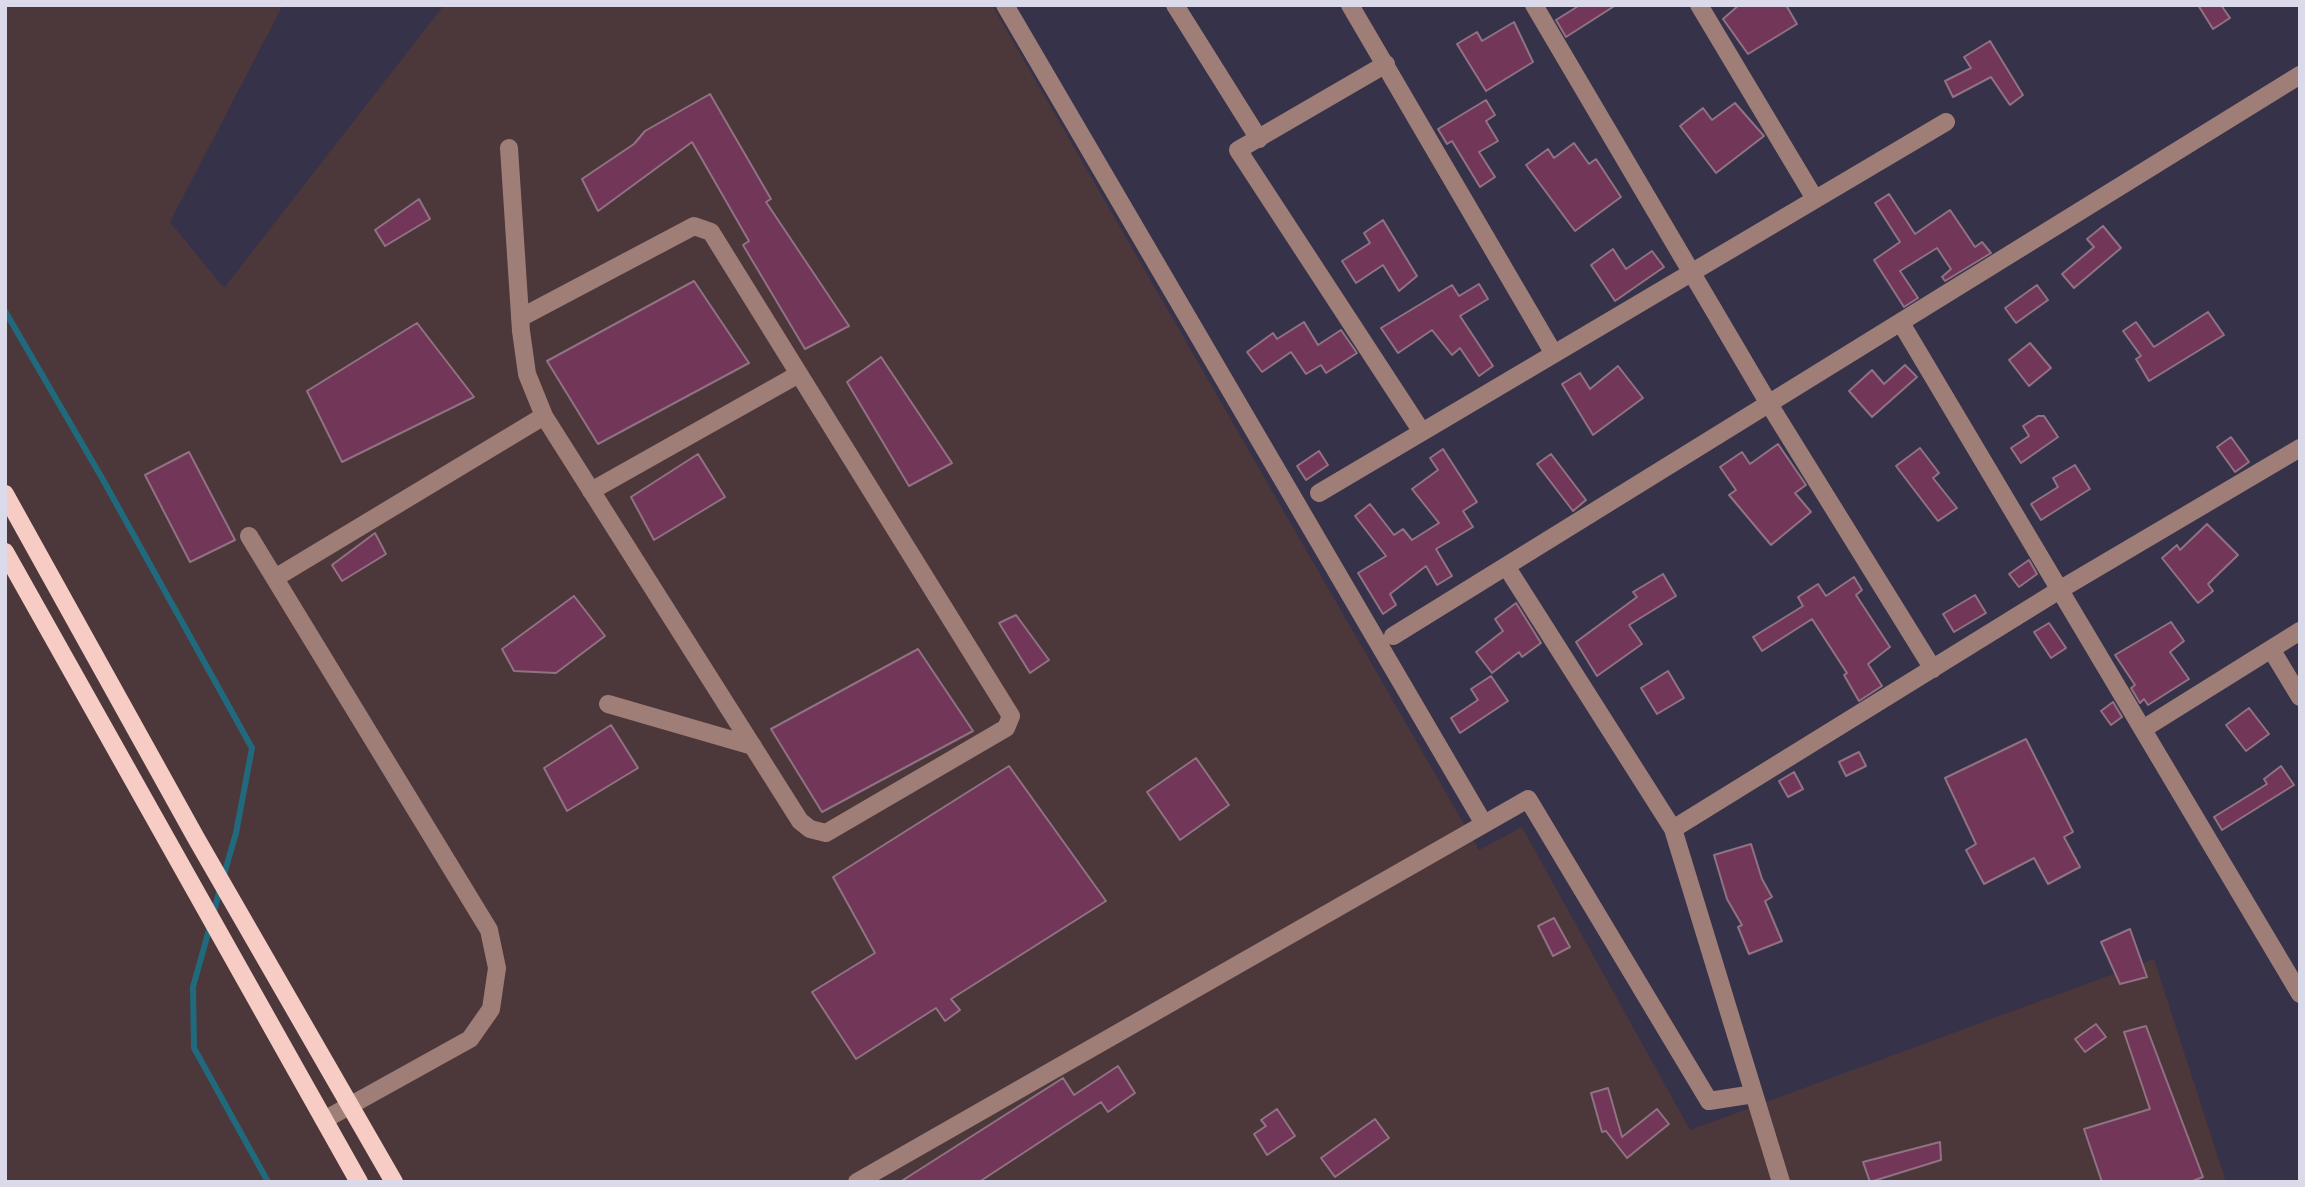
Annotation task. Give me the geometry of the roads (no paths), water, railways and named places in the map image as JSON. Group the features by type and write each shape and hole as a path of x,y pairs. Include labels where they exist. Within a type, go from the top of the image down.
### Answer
{"main road":[{"path":"5,494 196,838 394,1182"},
{"path":"5,552 359,1182"}],"street":[{"path":"1005,5 1484,824"},
{"path":"1175,5 1259,139"},
{"path":"1350,5 1387,64 1554,354"},
{"path":"1534,5 1769,404 1933,669"},
{"path":"1699,5 1815,199"},
{"path":"1387,64 1238,150 1422,432"},
{"path":"1393,636 2300,75"},
{"path":"1319,493 1946,122"},
{"path":"509,148 520,318 527,374 544,416 800,821 810,830 826,833 1006,728 1011,716 711,232 694,226 520,318"},
{"path":"1901,323 2300,994"},
{"path":"591,491 799,374"},
{"path":"275,578 544,416"},
{"path":"1673,828 2061,589 2300,448"},
{"path":"249,536 489,930 497,968 491,1009 470,1039 324,1120"},
{"path":"1506,566 1673,828 1781,1182"},
{"path":"2143,729 2300,631"},
{"path":"2270,649 2300,697"},
{"path":"607,704 752,746"},
{"path":"857,1182 1528,799 1709,1101 1754,1094"}],"waterway":[{"path":"5,311 102,478 252,748 236,833 223,878"},
{"path":"213,915 220,889"},
{"path":"210,926 193,987 194,1048 268,1182"}]}
